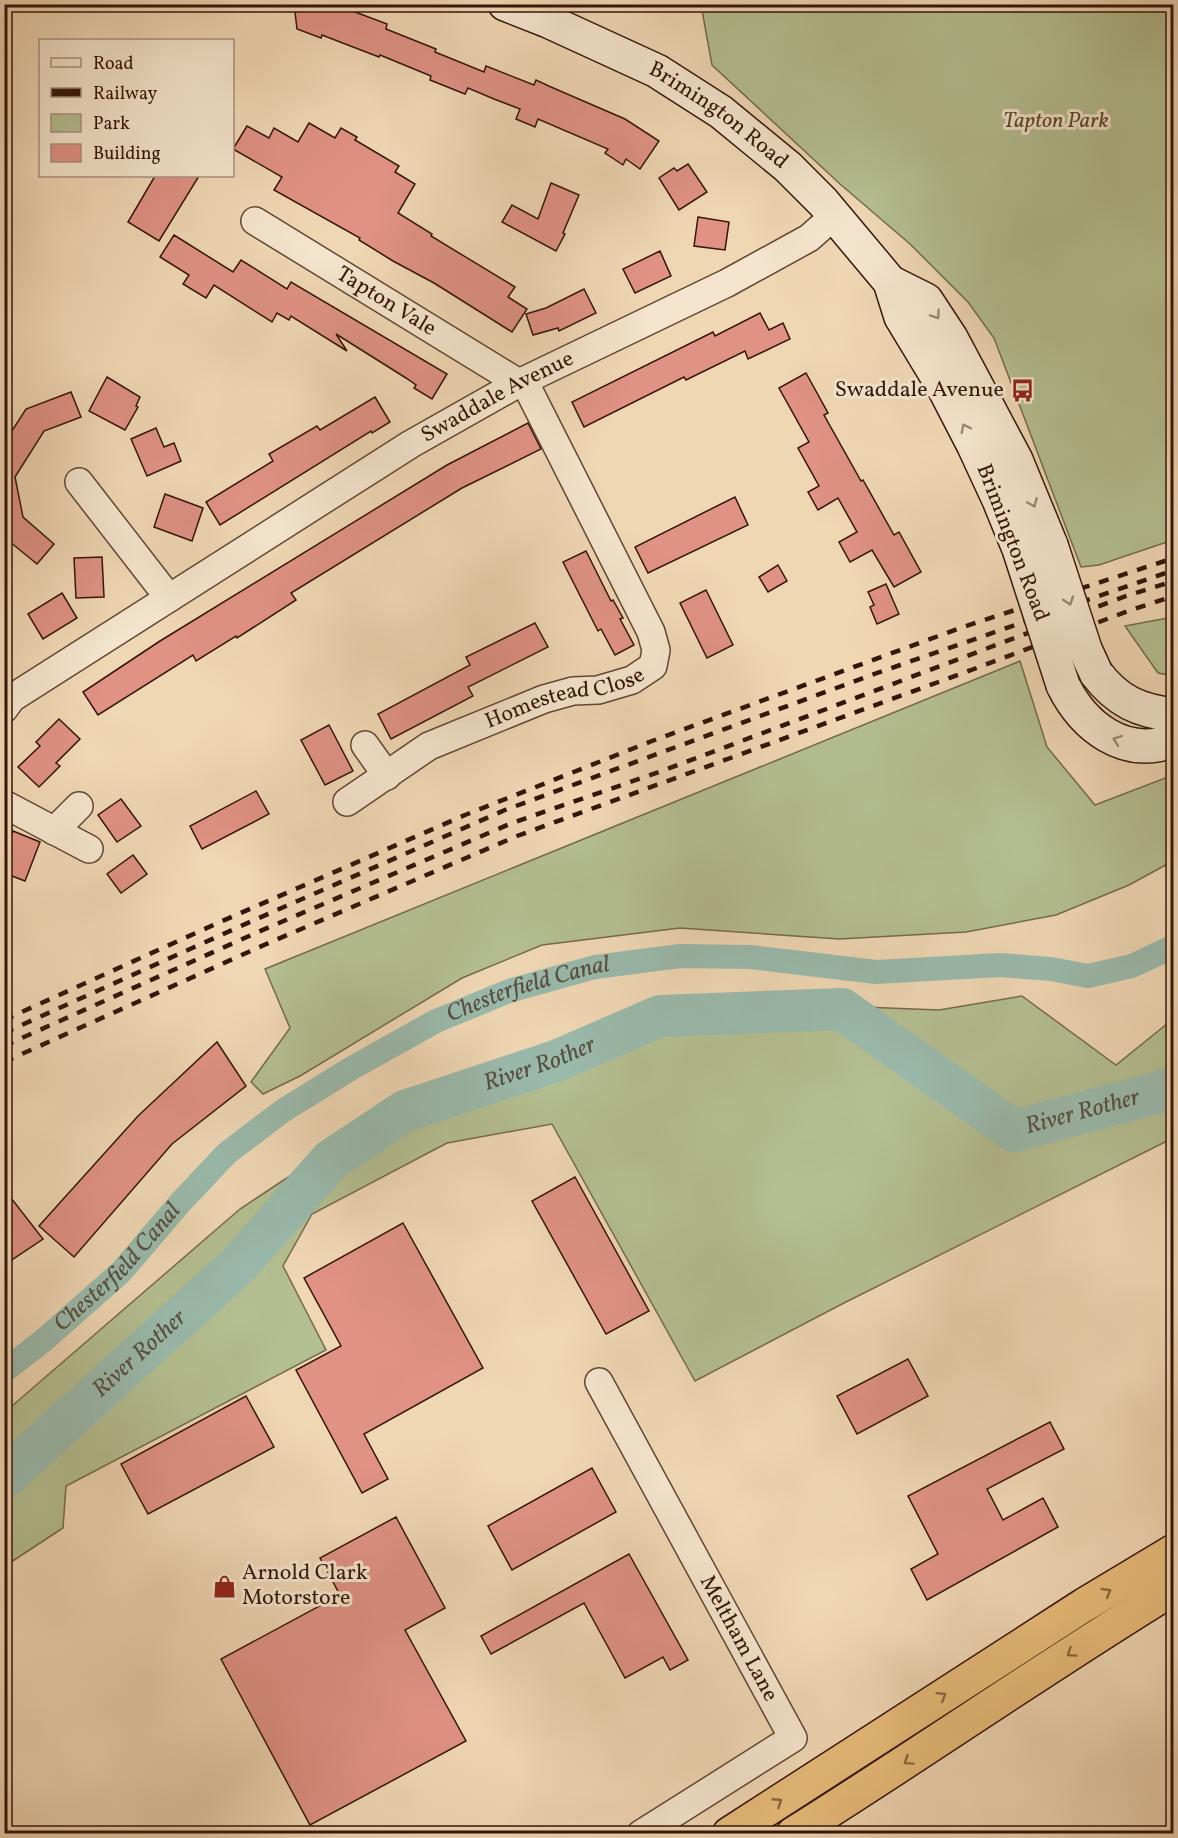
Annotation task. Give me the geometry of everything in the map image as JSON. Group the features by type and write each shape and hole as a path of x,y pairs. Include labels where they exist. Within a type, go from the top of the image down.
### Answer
{"highway":[{"path":"729,1833 1026,1642 1173,1551"},
{"path":"793,1833 889,1774 1096,1636 1173,1588"}],"main road":[{"name":"Brimington Road","path":"505,4 657,71 721,112 788,167 835,215 890,282 901,317 944,388 974,447 1019,549 1063,685 1075,707 1102,733 1118,742 1154,746 1173,740"},
{"name":"Brimington Road","path":"890,282 926,300 951,338 1016,460 1051,545 1084,649 1096,673 1104,684 1123,701 1143,709 1173,715"}],"street":[{"name":"Swaddale Avenue","path":"4,709 12,698 411,444 521,382 727,283 809,238 835,215"},
{"name":"Tapton Vale","path":"255,221 521,382"},
{"name":"Homestead Close","path":"347,802 429,746 544,699 573,691 598,690 632,680 653,666 656,650 651,632 521,382"},
{"path":"79,482 170,598"},
{"path":"365,745 387,776"},
{"path":"4,804 89,849"},
{"path":"54,831 79,806"},
{"name":"Meltham Lane","path":"599,1382 793,1738 641,1833"}],"green space":[{"name":"Tapton Park","path":"701,5 1173,5 1173,540 1099,565 1081,567 994,338 968,302 910,244 840,184 712,65"},
{"path":"1174,617 1173,676 1158,673 1125,626"},
{"path":"1020,661 1047,747 1095,805 1173,775 1173,861 1129,885 1056,915 966,932 839,939 680,928 542,945 462,978 300,1076 263,1094 251,1082 290,1028 265,969"},
{"path":"1022,996 1116,1065 1173,1019 1173,1138 840,1305 695,1381 552,1124 447,1143 312,1214 283,1266 326,1350 66,1486 63,1528 5,1566 5,1412 240,1209 397,1105 633,1025 837,1006 939,1010"}],"building":[{"path":"294,4 334,4 387,24 386,29 484,72 486,66 534,85 536,80 625,119 659,141 640,169 626,159 623,165 605,153 608,149 538,119 535,127 516,119 520,109 468,88 465,94 430,80 431,76 380,55 379,57 322,35 321,38 297,29"},
{"path":"309,123 335,138 341,128 357,137 355,140 399,166 395,172 415,184 398,213 515,287 508,297 527,309 512,332 359,240 360,238 274,190 282,177 234,150 247,126 269,138 274,128 298,142"},
{"path":"688,164 707,192 679,210 659,178 674,168 677,171"},
{"path":"154,177 198,177 159,241 128,222"},
{"path":"551,183 579,195 563,233 565,234 556,251 502,222 512,205 538,219"},
{"path":"698,217 729,222 725,250 694,246"},
{"path":"174,235 233,272 241,260 287,289 291,282 447,374 432,399 414,388 416,385 406,378 336,334 347,351 291,316 289,320 277,313 272,322 214,285 206,298 183,284 189,275 160,257"},
{"path":"660,251 671,276 635,293 623,269"},
{"path":"584,289 596,313 559,331 558,328 533,335 526,314 546,308"},
{"path":"760,313 769,330 783,323 790,339 748,359 745,351 686,380 684,377 584,427 572,402 713,332 715,336"},
{"path":"806,373 828,413 824,415 861,481 863,480 894,535 899,532 921,572 894,587 872,550 850,562 839,542 857,532 838,498 818,510 808,492 819,486 798,448 809,442 779,388"},
{"path":"107,377 140,397 136,406 138,407 125,430 89,411"},
{"path":"71,392 81,417 44,431 15,477 23,517 54,544 37,564 4,537 4,443 26,409"},
{"path":"375,397 390,422 372,433 371,431 220,525 206,502 273,461 269,454 317,426 320,430"},
{"path":"528,423 541,449 462,488 291,593 296,600 237,638 236,636 196,661 193,655 98,715 83,692 160,641 447,465"},
{"path":"156,428 164,447 174,443 181,461 147,476 131,439"},
{"path":"165,494 203,508 192,541 154,527"},
{"path":"735,497 748,525 648,573 635,547"},
{"path":"586,551 611,601 613,600 623,618 620,619 634,645 615,655 601,629 598,631 563,562"},
{"path":"102,557 104,597 76,598 74,558"},
{"path":"778,565 787,581 768,592 759,577"},
{"path":"886,584 899,614 877,624 870,607 874,605 868,592"},
{"path":"706,590 733,645 707,658 680,603"},
{"path":"62,593 77,618 43,639 28,614"},
{"path":"535,623 548,647 468,687 473,696 391,739 378,714 470,665 466,657"},
{"path":"59,719 80,739 56,763 60,766 39,787 18,767 40,746 36,742"},
{"path":"329,725 353,771 325,785 301,740"},
{"path":"256,791 269,814 202,849 190,826"},
{"path":"121,799 141,826 117,842 98,815"},
{"path":"13,831 40,842 25,881 4,873 4,853"},
{"path":"133,855 147,874 121,893 107,874"},
{"path":"217,1042 246,1086 172,1144 74,1257 39,1226 138,1116"},
{"path":"575,1177 649,1311 606,1334 532,1201"},
{"path":"4,1189 43,1239 4,1265"},
{"path":"403,1223 483,1368 364,1434 388,1479 362,1493 296,1370 341,1346 304,1278"},
{"path":"908,1359 928,1396 857,1434 837,1396"},
{"path":"246,1396 274,1447 148,1514 121,1464"},
{"path":"1050,1422 1064,1449 987,1489 1003,1520 1043,1498 1058,1527 927,1600 911,1569 938,1554 908,1496"},
{"path":"592,1468 616,1512 512,1570 488,1526"},
{"path":"396,1517 445,1608 405,1630 466,1741 310,1825 221,1659 340,1595 320,1558"},
{"path":"629,1554 688,1660 670,1670 663,1657 625,1678 584,1603 491,1654 481,1636"}],"waterway":[{"name":"Chesterfield Canal","path":"4,1371 44,1340 121,1272 180,1203 227,1153 284,1110 352,1068 436,1021 509,991 595,967 680,956 751,957 876,972 1000,965 1051,969 1088,976 1132,966 1174,946"},
{"name":"River Rother","path":"4,1478 238,1265 331,1160 405,1111 556,1061 660,1016 842,1009 1014,1131 1174,1088"}],"railway":[{"path":"4,1020 465,815 652,741 963,627 1174,558"},
{"path":"4,1033 505,810 877,673 1174,570"},
{"path":"4,1046 258,932 512,823 662,771 1126,596 1174,581"},
{"path":"4,1062 264,945 517,836 1174,596"}],"place":[{"name":"Swaddale Avenue","path":"1022,390"},
{"name":"Arnold Clark Motorstore","path":"224,1586"}]}
